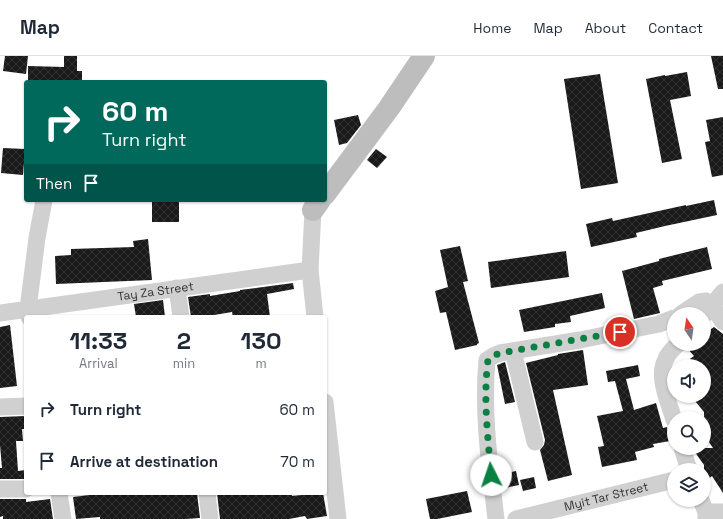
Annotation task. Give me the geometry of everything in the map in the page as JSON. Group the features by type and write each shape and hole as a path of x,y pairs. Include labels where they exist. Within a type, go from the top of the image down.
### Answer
{"street":[{"path":"327,190 389,108 424,56"},
{"path":"28,313 37,238 44,202"},
{"path":"315,315 310,270 319,202"},
{"name":"Tay Za Street","path":"0,313 28,313 177,288 310,270"},
{"path":"177,288 181,315"},
{"path":"710,307 723,292"},
{"path":"692,307 702,301 706,301 707,307"},
{"path":"711,312 723,322"},
{"path":"496,519 487,416 486,377 488,360 493,356 513,351 580,340 659,324 667,321"},
{"path":"513,351 535,442"},
{"path":"672,351 665,359 662,370 664,384 672,411"},
{"path":"0,407 24,406"},
{"path":"327,420 338,519"},
{"name":"Myit Tar Street","path":"516,519 667,482"},
{"path":"0,489 24,489"},
{"path":"59,495 63,519"},
{"path":"207,495 210,519"},
{"path":"704,510 723,512"}],"building":[{"path":"5,56 28,56 26,74 3,71"},
{"path":"64,56 77,56 77,71 82,71 82,80 28,80 28,66 64,67"},
{"path":"711,56 723,56 723,89 718,89"},
{"path":"687,72 691,96 670,100 682,159 662,163 646,79"},
{"path":"600,74 618,183 581,189 564,79"},
{"path":"358,115 361,125 347,143 339,145 334,120"},
{"path":"723,117 723,175 712,177 705,142 710,141 706,120"},
{"path":"3,148 24,149 23,175 1,173"},
{"path":"376,149 387,157 377,168 367,160"},
{"path":"714,200 717,215 636,233 637,237 591,247 586,224 612,218 613,221"},
{"path":"152,202 179,202 179,222 152,222"},
{"path":"148,239 152,280 56,284 55,256 71,255 71,249 134,247 133,241"},
{"path":"460,246 468,281 463,282 479,343 477,345 455,350 446,312 440,313 435,291 448,287 440,250"},
{"path":"707,247 712,269 662,281 663,285 653,288 660,313 634,319 622,271 659,261 659,259"},
{"path":"566,251 569,277 491,288 488,262"},
{"path":"293,283 294,289 267,294 270,315 233,315 232,312 214,315 191,315 188,297 210,294 210,296 240,290"},
{"path":"602,293 605,308 570,316 571,322 555,324 555,327 524,332 519,310"},
{"path":"163,300 165,315 136,315 134,304"},
{"path":"10,325 17,386 0,388 0,327"},
{"path":"714,327 723,334 723,493 712,476 711,477 711,463 703,463 697,455 711,455 711,448 713,448 711,445 711,411 703,411 697,403 711,403 711,359 690,359 694,356 690,351 711,351 711,329"},
{"path":"583,350 588,385 553,390 572,475 548,481 540,450 544,445 545,440 526,363 558,354"},
{"path":"505,362 515,402 505,404 497,365"},
{"path":"638,365 640,376 626,379 634,410 656,403 663,428 667,427 667,442 653,444 654,447 635,452 637,460 602,467 598,447 604,446 597,416 623,411 615,381 608,382 606,371"},
{"path":"24,416 24,429 22,429 23,441 16,441 18,471 24,470 24,479 0,479 0,468 2,468 0,417"},
{"path":"516,471 519,485 505,488 502,474"},
{"path":"534,477 536,488 523,491 520,480"},
{"path":"467,491 472,512 430,519 426,499"},
{"path":"90,495 197,495 200,518 100,519 100,517 76,519 73,497"},
{"path":"217,495 323,495 327,516 307,519 305,516 289,519 220,519"},
{"path":"0,499 26,499 26,502 50,499 53,519 3,519 3,516 0,517"}],"route":[{"path":"491,475 486,409 486,377 488,360 500,353 620,332"}]}
